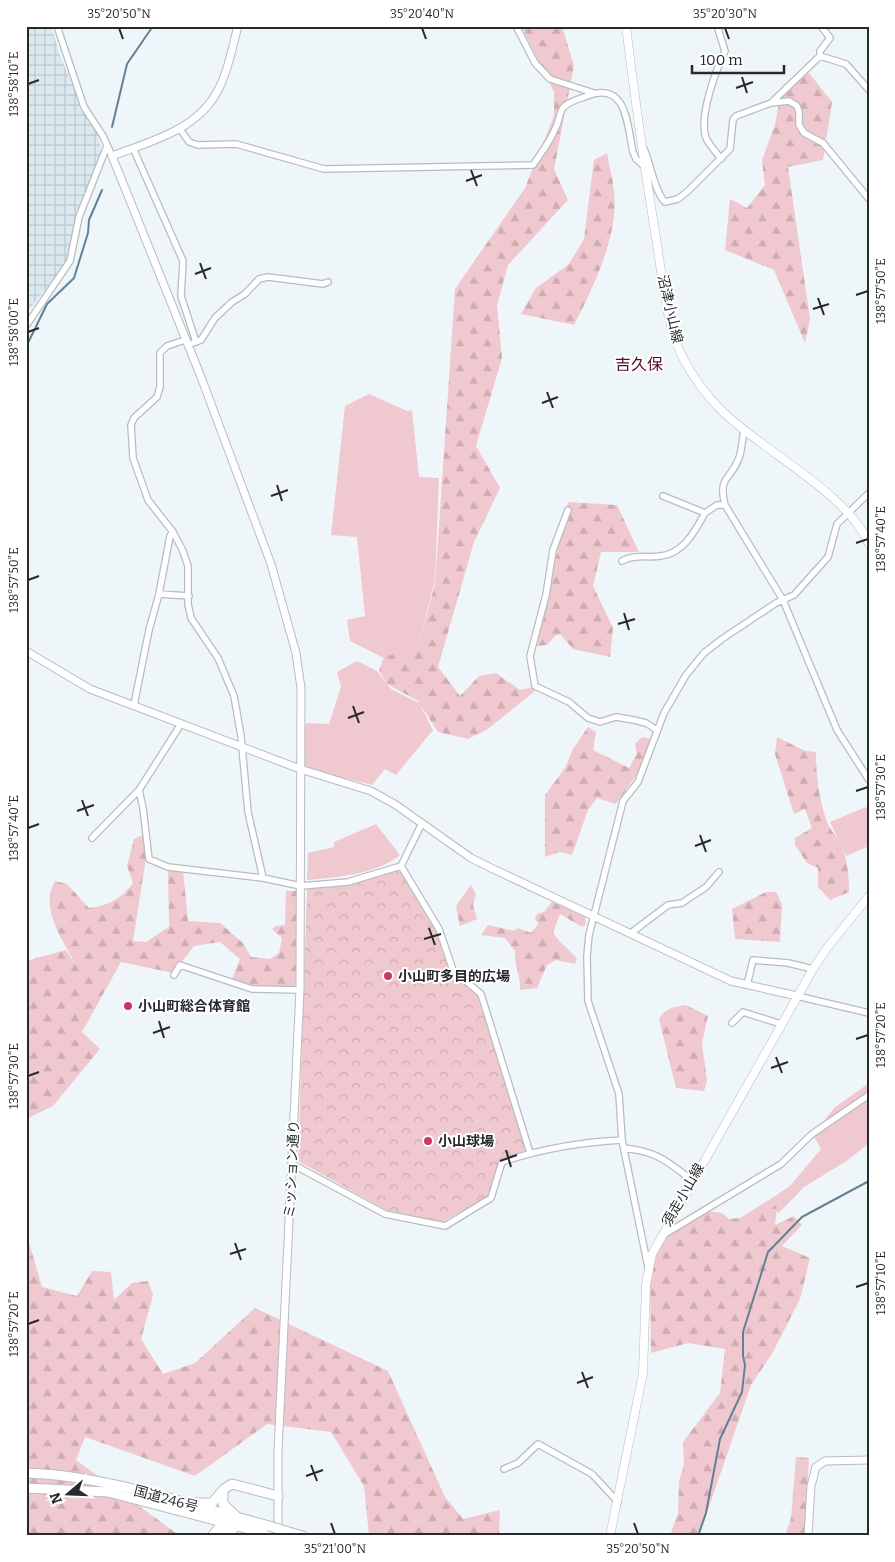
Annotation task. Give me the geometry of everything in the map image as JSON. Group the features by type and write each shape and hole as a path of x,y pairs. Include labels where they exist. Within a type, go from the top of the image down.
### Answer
{"highway":[{"name":"国道246号","path":"26,1473 68,1476 177,1502 238,1518 271,1533"},
{"path":"177,1502 209,1504 215,1501 232,1484 278,1496"},
{"name":"国道246号","path":"26,1488 72,1489 122,1494 271,1533 292,1533 304,1536"},
{"path":"223,1491 223,1504 238,1518"},
{"path":"200,1515 209,1524 211,1536"},
{"path":"211,1536 215,1529 225,1527 271,1533"}],"main road":[{"name":"沼津小山線","path":"626,26 645,168 668,311 683,358 702,389 744,431 848,512 864,533 869,544"},
{"name":"須走小山線","path":"610,1536 643,1373 648,1267 659,1238 813,969 827,948 869,896"}],"street":[{"path":"57,26 84,107 103,136 112,156 180,129 203,111 217,92 238,26"},
{"path":"516,26 535,63 550,79 594,93"},
{"path":"717,26 725,51 714,73 704,125 706,139 721,159"},
{"path":"772,103 820,56 820,51 830,38 821,26"},
{"path":"820,56 846,64 869,90"},
{"path":"180,129 189,142 198,145 236,144 324,170 533,165 556,129 563,108 594,93 607,92 613,94 620,102 633,152 645,168"},
{"path":"641,140 651,164 660,197 665,202 678,199 730,149 733,120 736,116 772,103 789,101 797,106 800,125 804,133 823,143 869,199"},
{"path":"26,326 70,261 79,217 106,146"},
{"path":"134,148 183,261 181,296 196,342"},
{"name":"ミッション通り","path":"112,156 271,564 296,653 301,688 302,886 300,990 278,1451 278,1496 271,1533"},
{"path":"264,878 248,812 242,748 234,696 218,658 191,618 188,596 188,566 173,532 148,500 133,458 130,434 134,418 158,397 160,387 160,353 167,346 196,342 207,334 215,318 232,302 245,294 259,279 268,277 323,284 328,282"},
{"path":"744,431 739,458 723,483 722,490 725,505 783,600 837,730 869,780"},
{"path":"648,1267 622,1140 619,1094 588,1001 587,956 593,916 623,800 638,782 657,730 673,695 686,674 704,653 722,639 794,595 828,557 837,524 869,493"},
{"path":"662,496 705,513"},
{"path":"622,561 634,556 662,556 679,548 693,536 705,513 718,505 725,505"},
{"path":"568,510 552,550 546,595 530,656 536,686 570,702 588,718 600,722 616,717 634,720 646,723 657,730"},
{"path":"134,706 170,536 173,532"},
{"path":"159,594 188,596"},
{"path":"26,651 90,689 242,748 300,769 371,791 396,805 471,858 732,981 869,1013"},
{"path":"92,838 138,790 181,724"},
{"path":"138,790 143,808 149,858 168,867 264,878 302,886 348,882 401,866 422,823"},
{"path":"401,866 439,929 453,970 481,994 530,1153"},
{"path":"631,933 668,905 682,903 706,887 719,872"},
{"path":"747,985 753,960 788,962 813,969"},
{"path":"174,975 180,965 252,989 300,990"},
{"path":"732,1023 744,1012 780,1024"},
{"path":"659,1238 781,1164 812,1134 869,1095"},
{"path":"292,1164 386,1214 445,1226 491,1198 502,1162 530,1153 583,1142 622,1140"},
{"path":"624,1148 647,1151 658,1155 692,1180"},
{"path":"504,1469 518,1463 538,1444 592,1474 618,1502"},
{"path":"808,1536 811,1486 816,1467 825,1461 869,1460"}],"shaded area":[{"path":"26,26 51,26 61,58 83,110 98,135 102,153 64,266 29,310 26,320"}],"green space":[{"path":"521,26 562,26 574,66 554,169 568,200 508,265 497,305 502,358 476,446 500,488 474,542 438,667 460,696 479,676 496,673 520,690 533,687 535,691 488,729 468,739 438,732 418,701 387,684 379,670 384,657 418,648 435,584 455,289 525,188 554,116 554,92"},
{"path":"809,73 832,102 823,160 788,167 810,319 805,343 774,270 725,250 730,199 747,208 765,185 762,160 775,125 781,93"},
{"path":"607,153 614,192 613,226 603,261 574,325 521,314 536,288 569,264 584,239 594,160"},
{"path":"369,394 407,411 412,410 419,477 439,478 435,580 418,648 386,659 350,641 347,620 365,616 357,537 331,535 345,406"},
{"path":"568,502 617,505 639,552 601,552 593,586 613,628 610,657 573,649 560,634 555,636 547,645 537,646"},
{"path":"357,661 377,671 391,689 419,703 433,730 396,775 385,769 372,785 300,767 306,723 329,724 341,687 337,672"},
{"path":"588,727 596,732 593,750 629,768 637,754 635,744 642,737 651,739 638,773 616,804 597,798 588,810 572,855 560,852 545,857 545,795 565,768 573,749"},
{"path":"777,737 805,751 816,752 817,779 824,813 828,825 840,842 847,863 849,892 830,900 818,887 818,868 807,863 795,845 795,838 812,828 805,809 794,814 775,754"},
{"path":"866,807 869,812 869,846 846,856 830,822"},
{"path":"376,824 400,855 390,862 367,871 307,880 308,853 334,847 334,842"},
{"path":"143,835 147,852 133,941 146,942 169,927 168,867 183,870 188,921 220,923 243,943 251,957 270,959 279,953 282,938 272,929 276,926 285,925 286,891 300,891 298,990 261,992 232,979 240,959 220,942 194,946 173,973 121,962 82,1032 100,1049 53,1106 26,1119 26,961 66,950 75,964 54,924 51,913 51,892 55,881 67,884 89,908 114,900 133,883 127,866 134,839"},
{"path":"396,870 401,872 438,935 450,973 477,995 526,1147 524,1151 500,1159 489,1196 442,1222 386,1210 298,1161 307,890 313,887 349,885"},
{"path":"471,885 476,894 473,905 477,919 460,926 456,906"},
{"path":"766,892 776,892 782,904 780,942 735,939 732,909"},
{"path":"552,902 585,917 586,924 582,927 560,914 553,933 577,959 575,964 556,960 547,965 537,988 520,990 515,951 505,938 481,935 488,925 514,931 518,928 531,933 538,924 535,918 537,914 544,912"},
{"path":"686,1005 708,1016 702,1043 707,1081 704,1091 676,1088 659,1019 667,1010"},
{"path":"869,1083 869,1143 848,1160 804,1187 779,1213 763,1204 790,1186 821,1149 813,1135 834,1108"},
{"path":"767,1201 777,1207 775,1225 794,1216 802,1225 782,1246 810,1258 800,1299 773,1352 751,1385 699,1536 670,1536 678,1513 679,1482 684,1464 683,1442 720,1393 725,1349 688,1343 651,1353 650,1267 664,1239 705,1211 722,1213 729,1219 740,1218"},
{"path":"26,1232 42,1287 77,1296 92,1271 111,1272 114,1300 132,1283 148,1281 153,1295 141,1339 163,1374 195,1363 255,1308 388,1371 445,1497 463,1519 500,1510 499,1536 369,1535 364,1486 331,1432 267,1424 195,1476 85,1437 76,1460 180,1536 26,1536"},
{"path":"796,1457 809,1458 805,1536 785,1536 791,1518"}],"waterway":[{"path":"112,127 127,64 153,26"},
{"path":"26,347 47,304 74,278 88,233 89,220 102,190"},
{"path":"698,1536 706,1513 720,1439 742,1392 745,1365 743,1332 768,1252 802,1217 869,1181"}],"place":[{"name":"小山町多目的広場","path":"388,976"},
{"name":"小山町総合体育館","path":"128,1006"},
{"name":"小山球場","path":"428,1141"}],"district":[{"name":"吉久保","path":"639,364"}]}
